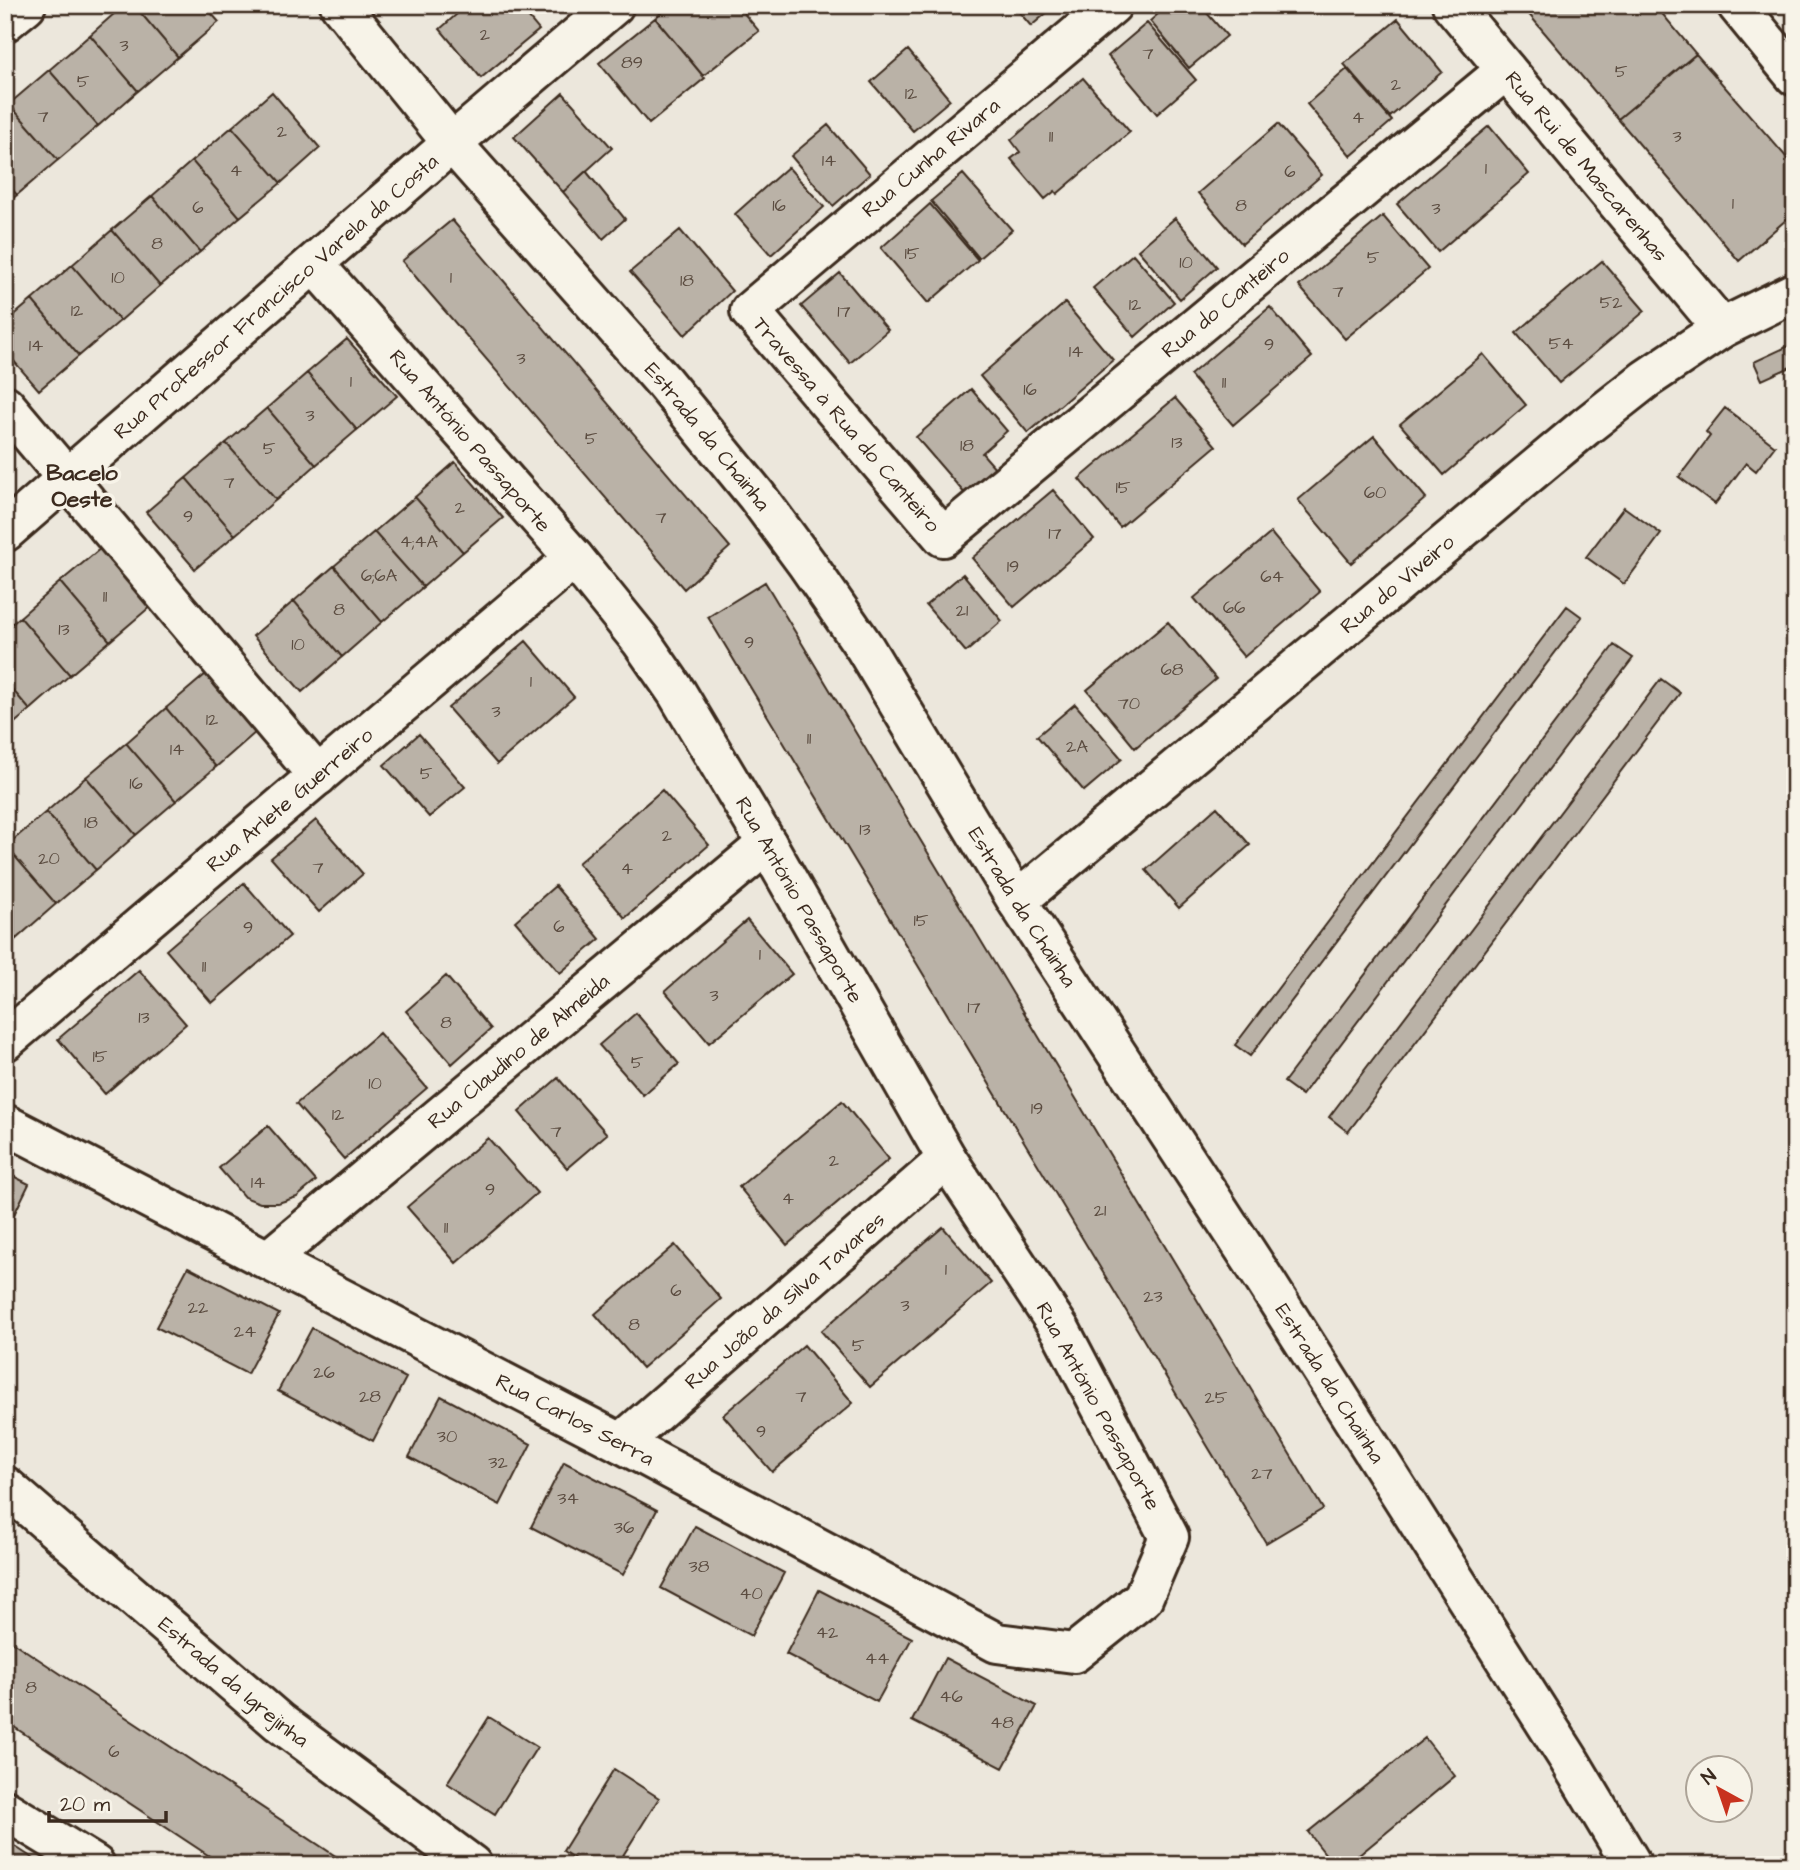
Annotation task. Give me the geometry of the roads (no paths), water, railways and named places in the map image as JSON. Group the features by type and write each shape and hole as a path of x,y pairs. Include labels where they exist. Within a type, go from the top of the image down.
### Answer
{"street":[{"path":"5,22 26,5"},
{"name":"Estrada da Chainha","path":"340,5 452,143 662,380 756,495 807,564 865,648 1017,901 1262,1276 1568,1758 1632,1865"},
{"name":"Rua Professor Francisco Varela da Costa","path":"5,532 614,5"},
{"name":"Rua Cunha Rivara","path":"750,311 1112,5"},
{"name":"Rua Rui de Mascarenhas","path":"1452,5 1722,328"},
{"path":"1737,5 1795,76"},
{"name":"Rua do Canteiro","path":"943,537 1506,70"},
{"name":"Rua António Passaporte","path":"314,264 574,558 641,641 677,692 947,1159 1061,1331 1169,1537 1143,1598"},
{"name":"Rua do Viveiro","path":"1017,901 1646,379 1722,328 1795,292"},
{"name":"Travessa à Rua do Canteiro","path":"750,311 943,537"},
{"path":"5,405 318,776"},
{"name":"Rua Arlete Guerreiro","path":"5,1041 574,558"},
{"name":"Rua Claudino de Almeida","path":"268,1260 767,844"},
{"name":"Rua Carlos Serra","path":"5,1124 621,1443 997,1643 1074,1653 1143,1598"},
{"name":"Rua João da Silva Tavares","path":"621,1443 947,1159"},
{"name":"Estrada da Igrejinha","path":"5,1486 279,1722 468,1864"},
{"path":"5,1810 93,1864"}],"district":[{"name":"Bacelo Oeste","path":"82,486"}]}
